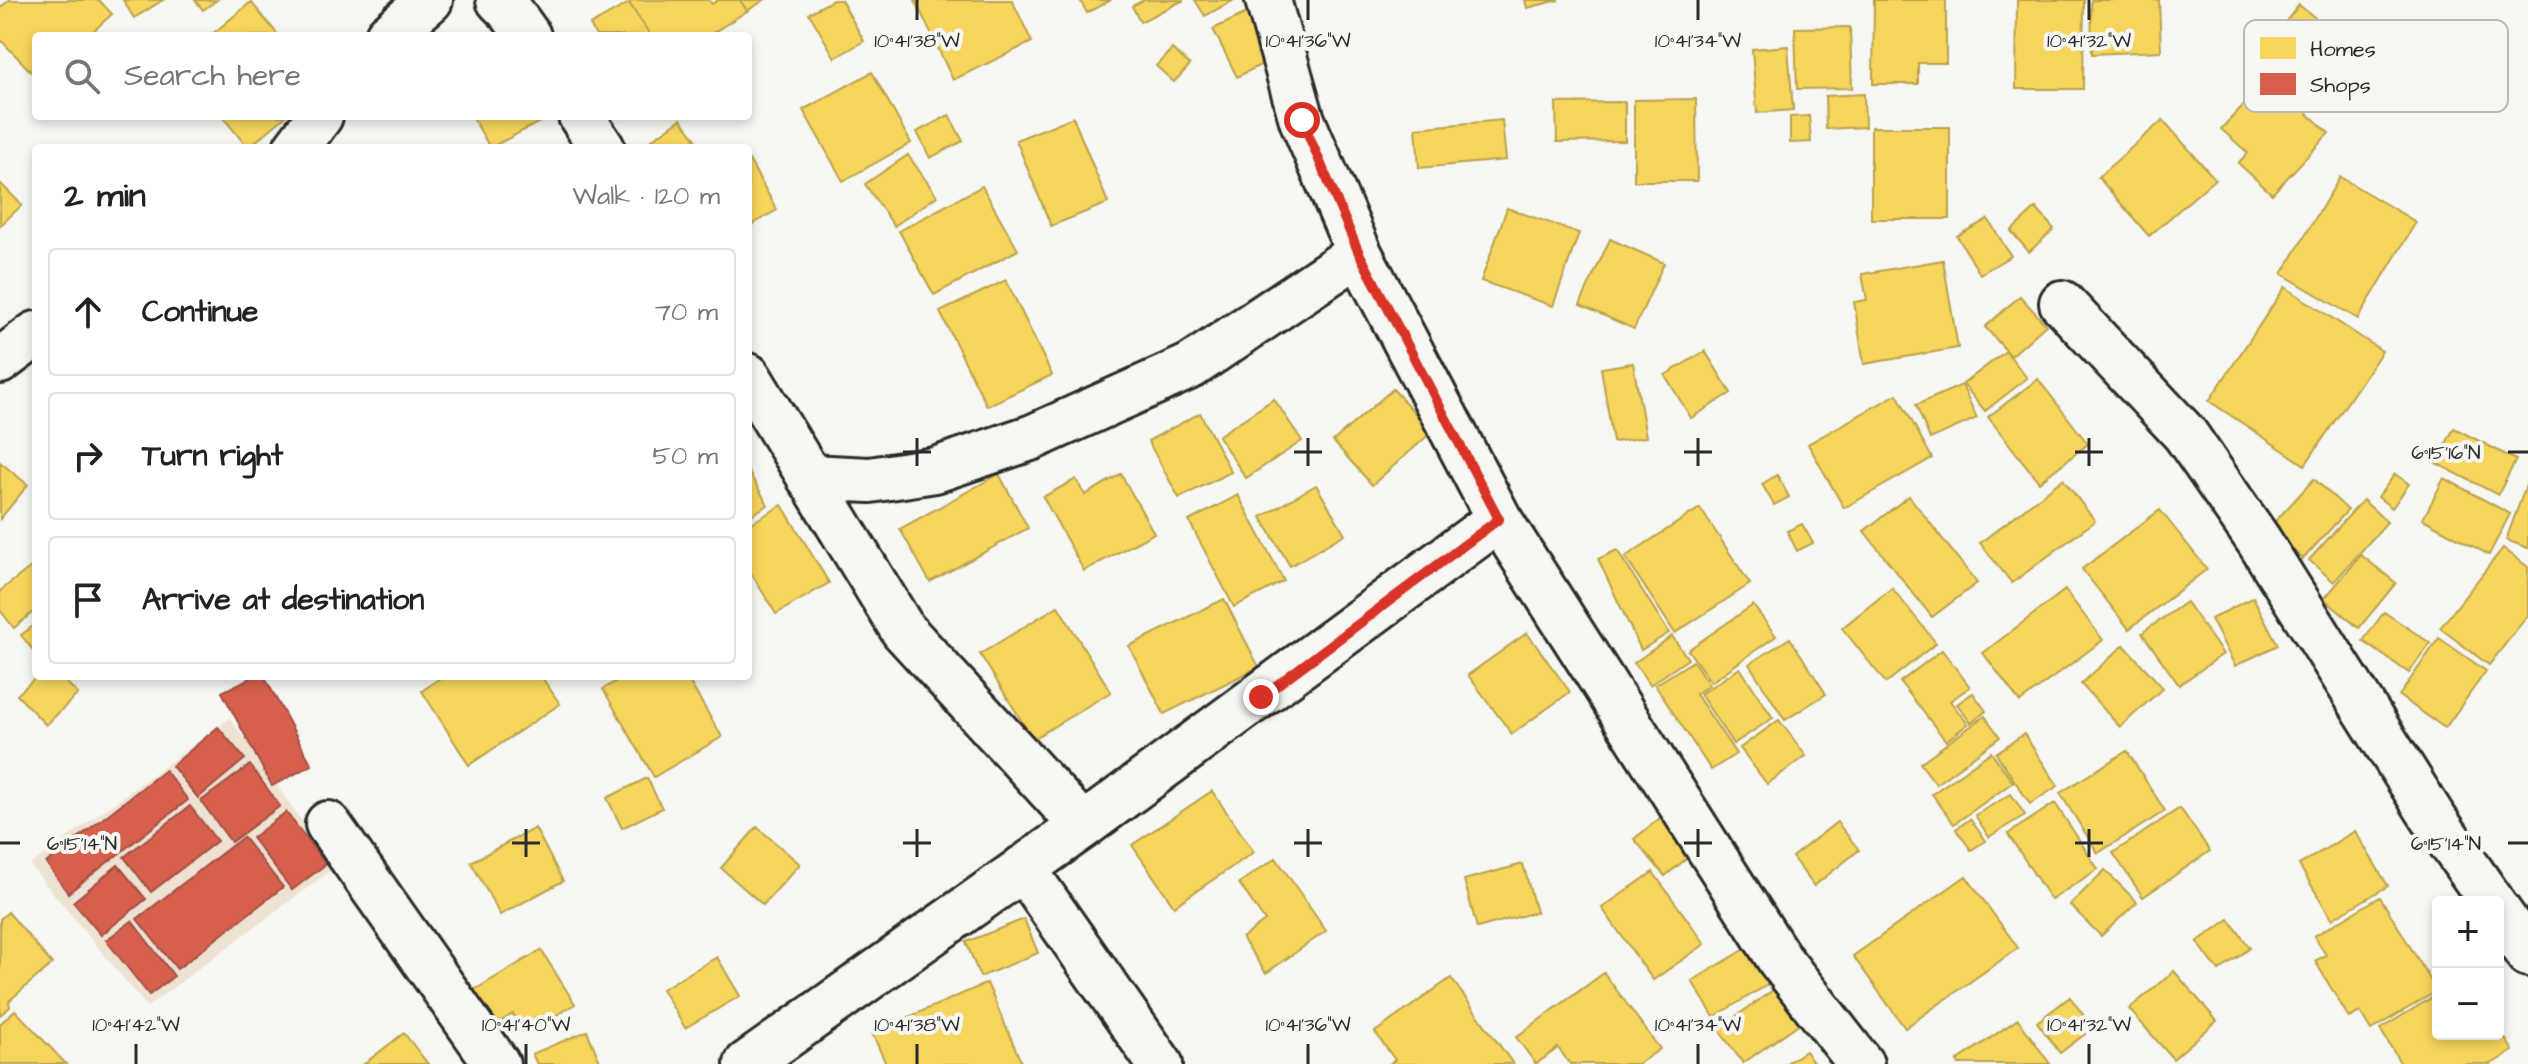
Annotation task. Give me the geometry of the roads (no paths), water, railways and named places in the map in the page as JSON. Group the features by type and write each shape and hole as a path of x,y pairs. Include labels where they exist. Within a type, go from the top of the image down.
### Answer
{"street":[{"path":"393,32 430,0"},
{"path":"499,0 525,32"},
{"path":"1268,0 1302,120 1359,253 1499,519 1780,960 1861,1064"},
{"path":"299,144 317,120"},
{"path":"584,120 599,144"},
{"path":"809,477 870,480 935,470 1033,437 1191,366 1359,253"},
{"path":"2062,303 2185,434 2259,541 2432,816 2488,896"},
{"path":"0,361 32,337"},
{"path":"752,383 903,630 1083,826"},
{"path":"747,1064 1083,826 1499,519"},
{"path":"328,824 497,1064"},
{"path":"1023,868 1160,1064"},
{"path":"2504,920 2528,954"}]}
